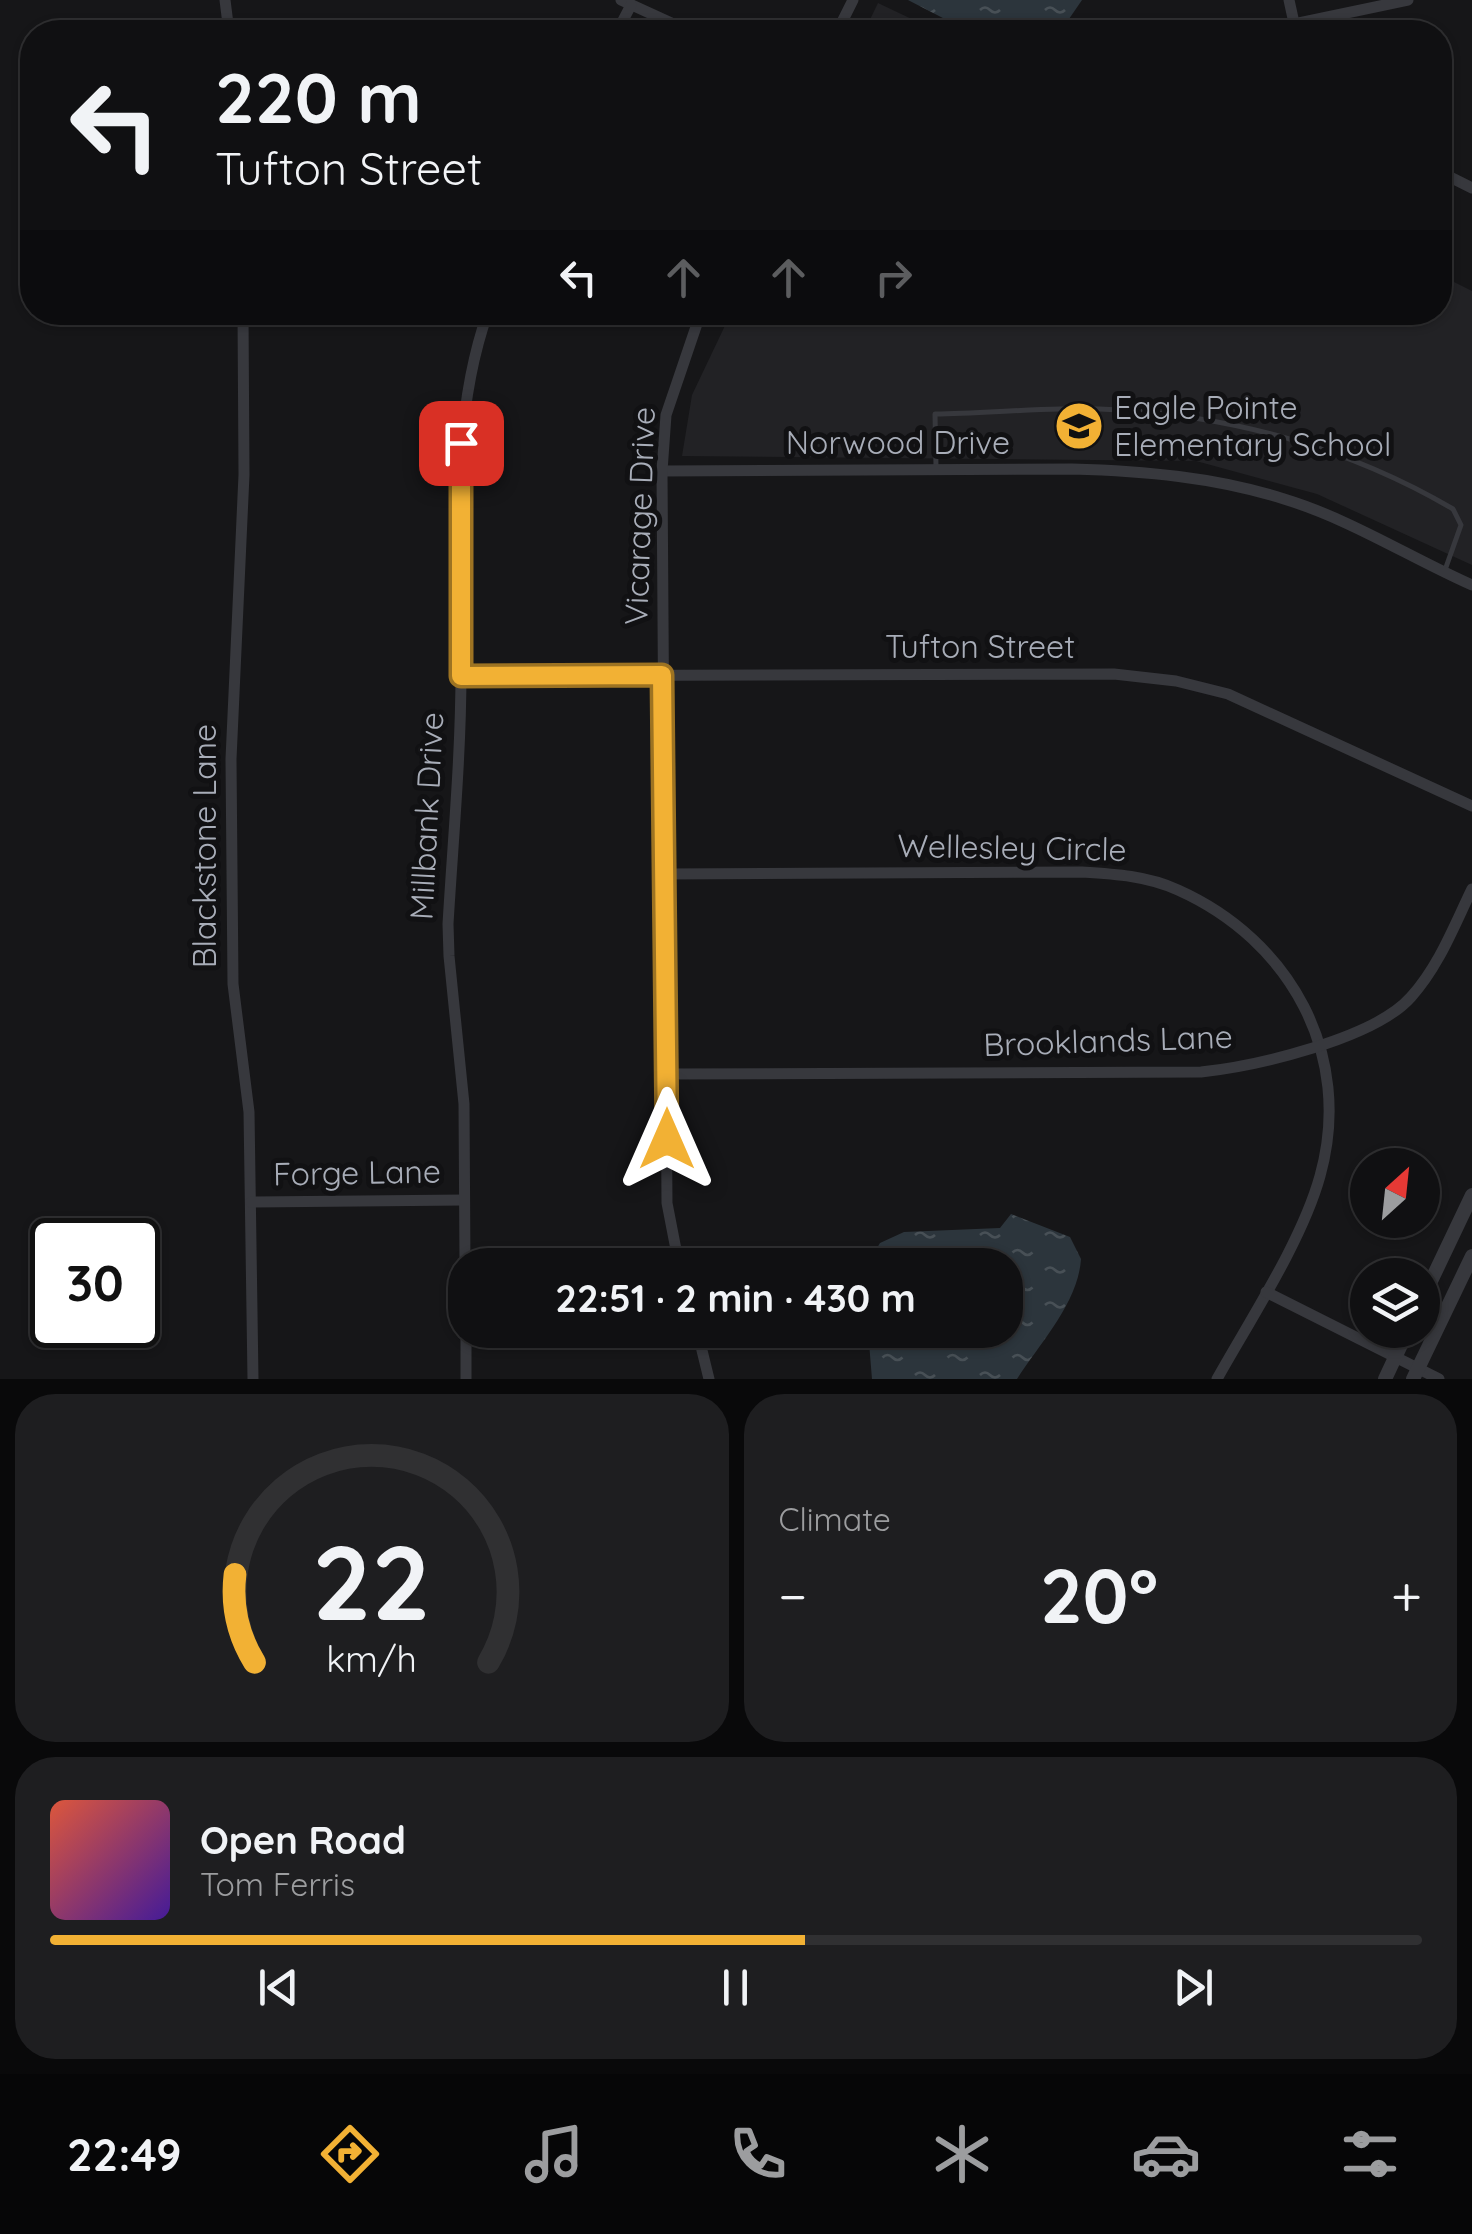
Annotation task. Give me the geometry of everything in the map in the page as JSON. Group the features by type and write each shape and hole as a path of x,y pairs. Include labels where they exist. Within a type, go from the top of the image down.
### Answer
{"street":[{"path":"1327,20 1408,0"},
{"path":"626,2 664,20"},
{"name":"Blackstone Lane","path":"243,325 244,475 231,705 232,927 233,984 249,1112 252,1379"},
{"name":"Millbank Drive","path":"465,1248 464,1104 448,940 461,676 461,443 469,382 484,325"},
{"name":"Vicarage Drive","path":"676,1248 667,1203 662,472 666,415 696,325"},
{"name":"Norwood Drive","path":"662,472 1136,471 1214,482 1284,499 1346,523 1472,585"},
{"name":"Tufton Street","path":"461,676 1114,674 1228,694 1472,806"},
{"name":"Wellesley Circle","path":"665,874 1129,875 1176,888 1230,917 1244,929 1270,953 1296,992 1319,1045 1328,1092 1328,1132 1320,1177 1266,1292 1217,1379"},
{"name":"Brooklands Lane","path":"667,1074 1201,1072 1233,1068 1371,1027 1408,1001 1434,968 1472,888"},
{"path":"1440,1262 1472,1195"},
{"name":"Forge Lane","path":"252,1202 464,1200"},
{"path":"1416,1374 1472,1256"},
{"path":"1266,1292 1395,1358 1416,1374 1439,1379"},
{"path":"466,1348 466,1379"},
{"path":"701,1348 709,1379"},
{"path":"1385,1379 1400,1348"}],"lane":[{"path":"936,471 935,414 1116,410 1187,417 1275,434 1352,460 1453,509 1462,525 1443,572"}],"shaded area":[{"path":"878,3 914,20 870,20"},
{"name":"Eagle Pointe Elementary School","path":"1452,281 1472,291 1472,565 1317,494 1196,461 682,456 692,395 725,325 1452,325"}],"water":[{"path":"908,0 1082,0 1068,20 947,20"},
{"path":"1011,1214 1070,1237 1081,1259 1065,1307 1017,1379 872,1379 869,1348 1023,1348 1023,1248 877,1248 904,1232 1000,1228"}],"place":[{"name":"Eagle Pointe Elementary School","path":"1079,426"}],"route":[{"path":"461,443 461,676 662,675 667,1139"}]}
